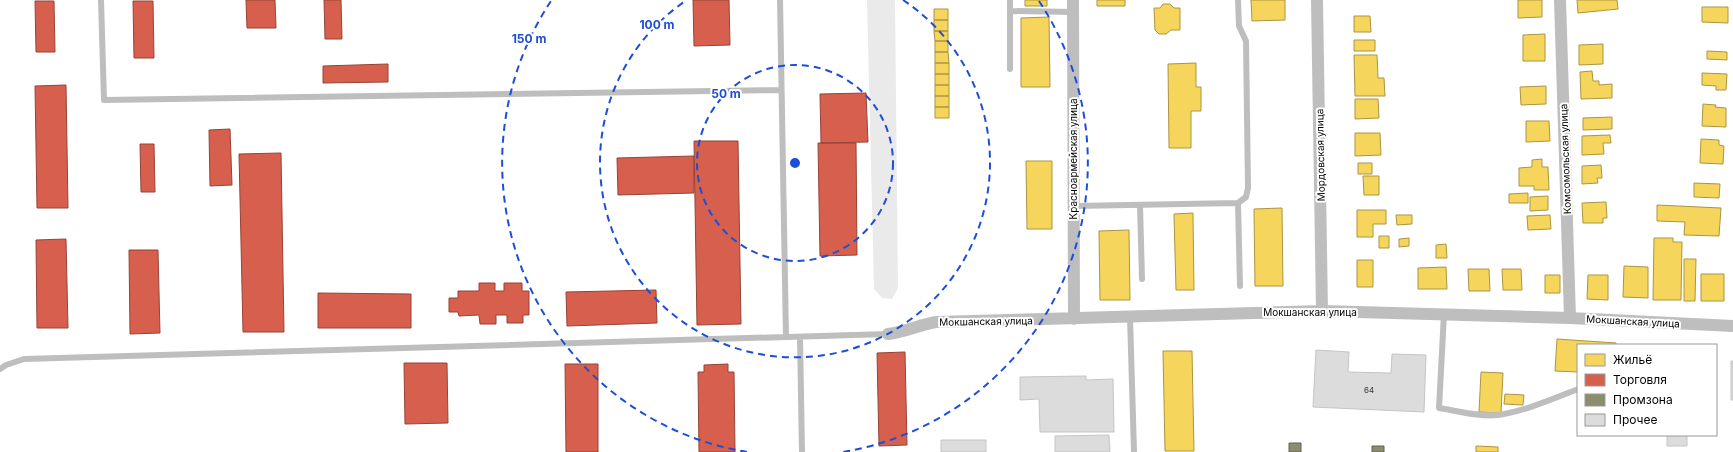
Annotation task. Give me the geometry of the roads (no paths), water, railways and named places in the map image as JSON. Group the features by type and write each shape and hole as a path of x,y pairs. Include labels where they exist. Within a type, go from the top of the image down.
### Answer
{"street":[{"name":"Мордовская улица","path":"1317,0 1322,311"},
{"name":"Комсомольская улица","path":"1560,0 1570,318"},
{"name":"Красноармейская улица","path":"1073,6 1074,319"},
{"name":"Мокшанская улица","path":"888,334 902,333 920,325 936,322 1322,311 1570,318 1733,326"}],"lane":[{"path":"101,0 104,100 781,90"},
{"path":"780,0 786,337"},
{"path":"1010,0 1010,69"},
{"path":"1074,206 1238,203 1246,197 1248,188 1246,41 1239,26 1238,0"},
{"path":"1010,11 1073,6"},
{"path":"1238,203 1240,286"},
{"path":"1140,205 1142,279"},
{"path":"1444,314 1439,408 1473,414 1498,415 1522,409 1577,389"},
{"path":"1130,317 1134,452"},
{"path":"0,369 6,365 24,359 888,334"},
{"path":"800,337 802,452"}]}
